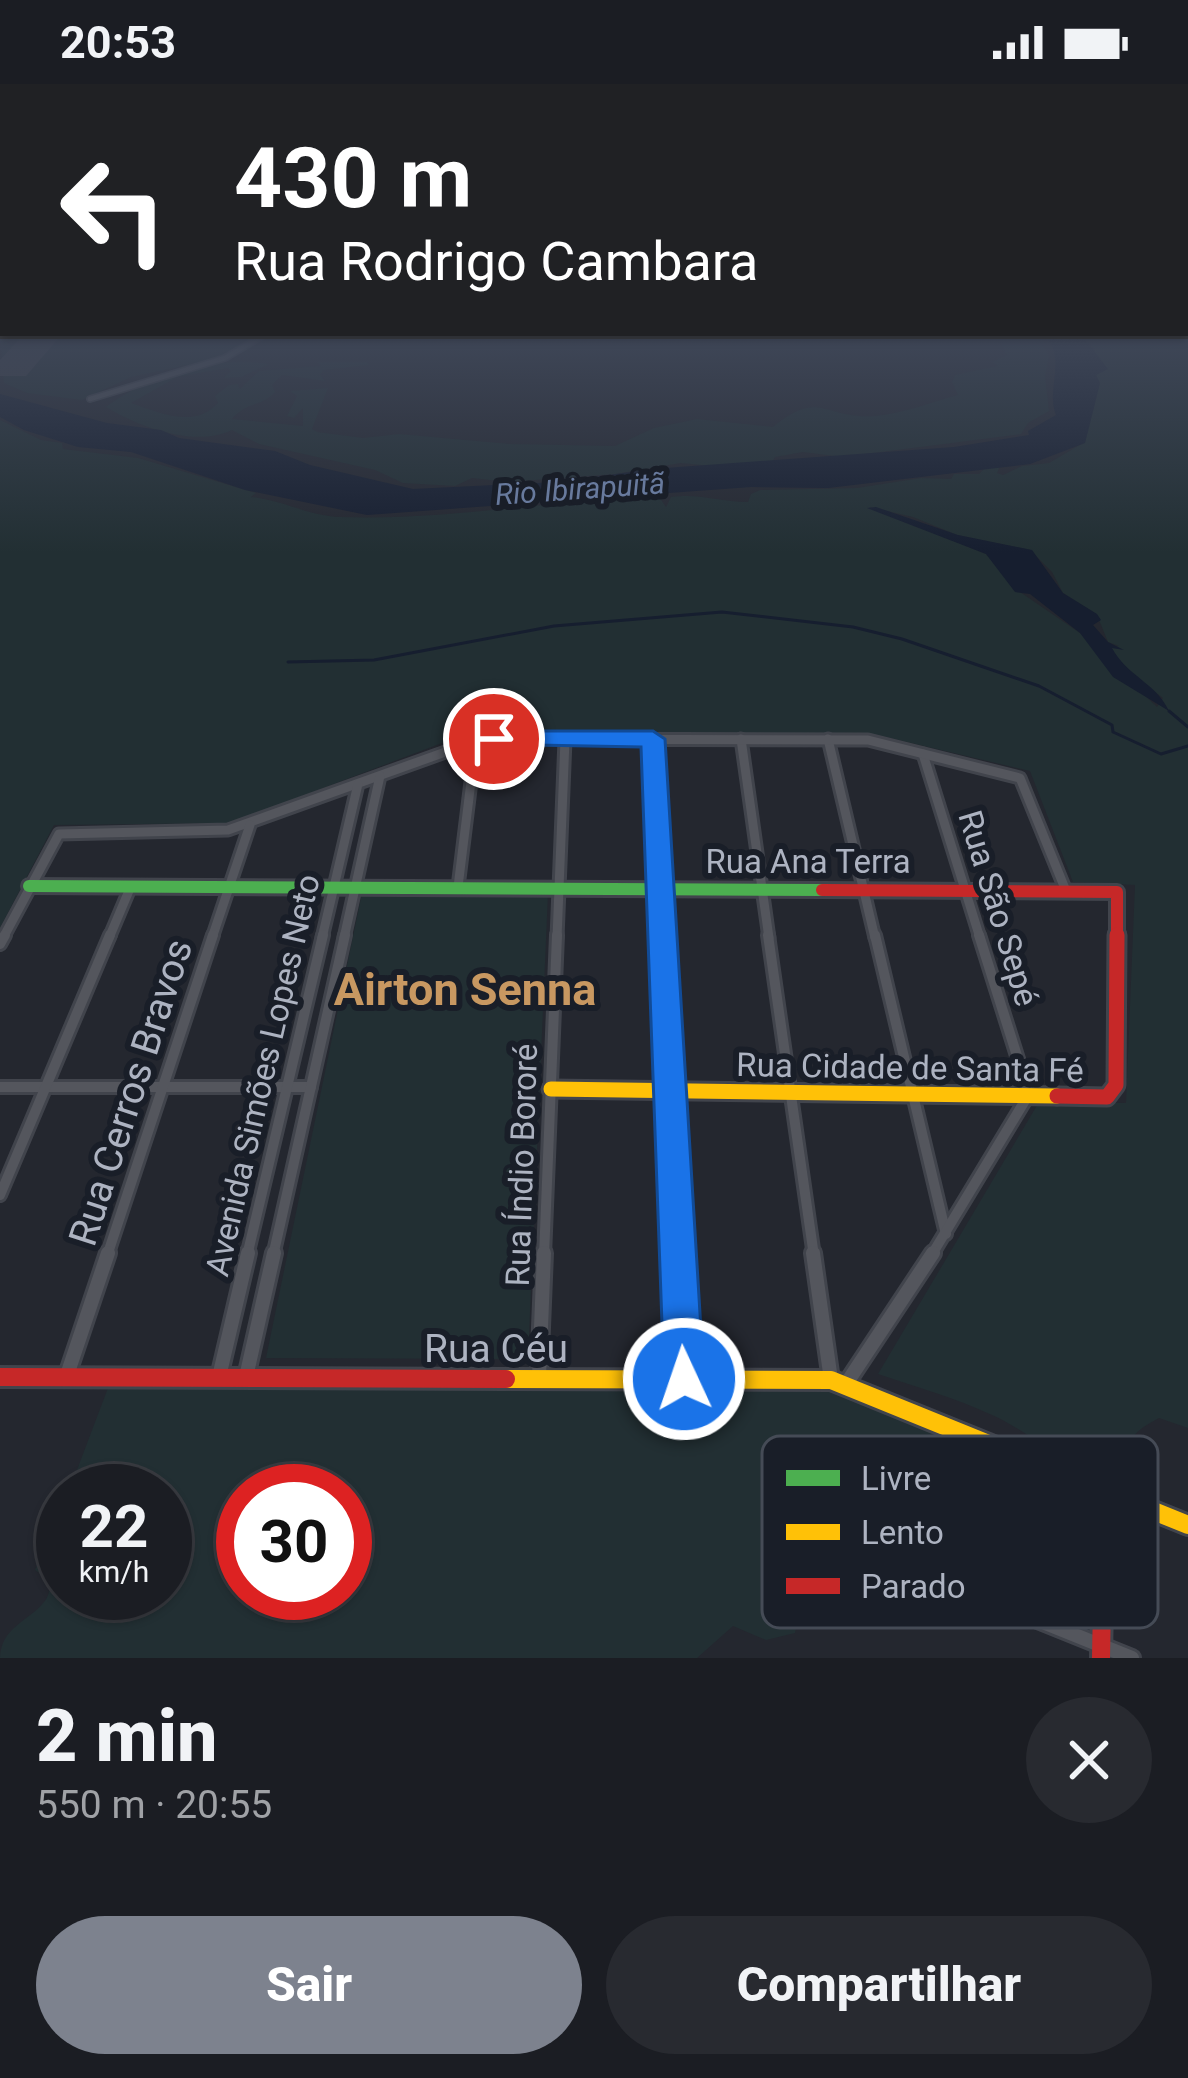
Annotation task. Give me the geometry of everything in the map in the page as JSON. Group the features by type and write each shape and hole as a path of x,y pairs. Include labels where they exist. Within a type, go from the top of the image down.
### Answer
{"street":[{"path":"653,739 684,1379"},
{"path":"741,739 831,1380"},
{"path":"828,739 946,1234"},
{"name":"Rua Índio Bororé","path":"539,1377 565,740"},
{"path":"0,944 52,841 69,831 215,831 250,825 476,741 868,740 1020,778 1066,891"},
{"path":"458,887 476,741"},
{"name":"Rua São Sepé","path":"922,754 1029,1094"},
{"name":"Avenida Simões Lopes Neto","path":"246,1377 380,776"},
{"name":"Avenida Simões Lopes Neto","path":"219,1378 358,784"},
{"name":"Rua Cerros Bravos","path":"66,1378 250,825"},
{"name":"Rua Ana Terra","path":"29,886 1117,892 1116,1084"},
{"path":"0,1195 131,886"},
{"name":"Rua Cidade de Santa Fé","path":"551,1089 1107,1097 1116,1084"},
{"path":"0,1087 311,1087"},
{"path":"846,1384 946,1234 1029,1094"},
{"name":"Rua Céu","path":"0,1377 831,1380 970,1436"},
{"name":"Rua Céu","path":"1158,1513 1188,1525"},
{"path":"1047,1628 1101,1652 1132,1658"}],"shaded area":[{"path":"141,406 188,417 214,406 250,406 232,419 303,426 303,408 294,418 287,416 292,406 321,406 312,429 317,432 363,438 399,434 511,444 615,446 654,428 697,419 773,427 812,407 858,416 1048,406 1049,411 1028,423 1021,434 842,457 803,452 775,457 772,462 721,467 681,463 615,474 508,482 472,478 455,486 403,483 375,470 259,444 232,430 201,437 168,433 106,407"},
{"path":"1094,406 1188,406 1188,1428 1159,1418 1134,1436 1031,1436 978,1409 878,1374 1039,1102 1126,1103 1135,885 1073,882 1030,771 873,734 471,732 231,823 54,825 0,928 0,420 41,440 62,443 63,449 138,458 256,493 251,497 329,516 420,516 659,497 666,507 671,497 682,496 748,502 760,490 951,479 954,474 979,474 988,465 1000,466 997,473 1003,475 1022,466 1049,463 1085,442","holes":["869,507 913,517 957,535 1030,550 1052,572 1063,593 1097,615 1108,642 1119,646 1111,648 1122,667 1163,698 1157,707 1080,633 1020,592 986,554"]},
{"path":"362,893 548,893 528,1359 266,1358"},
{"path":"831,1387 946,1436 762,1436 762,1628 796,1628 795,1633 766,1640 733,1626 697,1658 0,1658 10,1632 36,1611 36,1620 192,1620 192,1464 79,1464 108,1388"}],"water":[{"name":"Rio Ibirapuitã","path":"0,406 46,406 107,423 161,430 179,438 275,451 310,465 413,489 559,482 652,469 954,447 1029,435 1028,431 1056,415 1053,406 1094,406 1085,443 1030,464 828,488 751,487 367,515 245,490 131,452 78,447 24,430 0,417"},
{"path":"867,508 958,535 1032,550 1063,593 1097,614 1101,620 1093,625 1108,642 1124,650 1112,648 1169,711 1113,677 1080,633 1030,594 1015,592 986,554"}],"waterway":[{"path":"288,662 374,660 554,626 722,612 853,627 902,639 1039,686 1112,725 1113,732 1161,754 1188,746"},
{"path":"1169,711 1188,727"}],"traffic: fast":[{"path":"29,886 822,890"}],"traffic: slow":[{"path":"551,1089 1057,1096"},
{"path":"506,1379 831,1380 969,1436"},
{"path":"1158,1513 1188,1525"}],"traffic: jam":[{"path":"822,890 1117,892 1116,1085 1107,1097 1057,1096"},
{"path":"0,1377 506,1379"},
{"path":"1101,1658 1102,1628"}],"district":[{"name":"Airton Senna","path":"465,989"}],"route":[{"path":"494,739 653,739 684,1379"}]}
